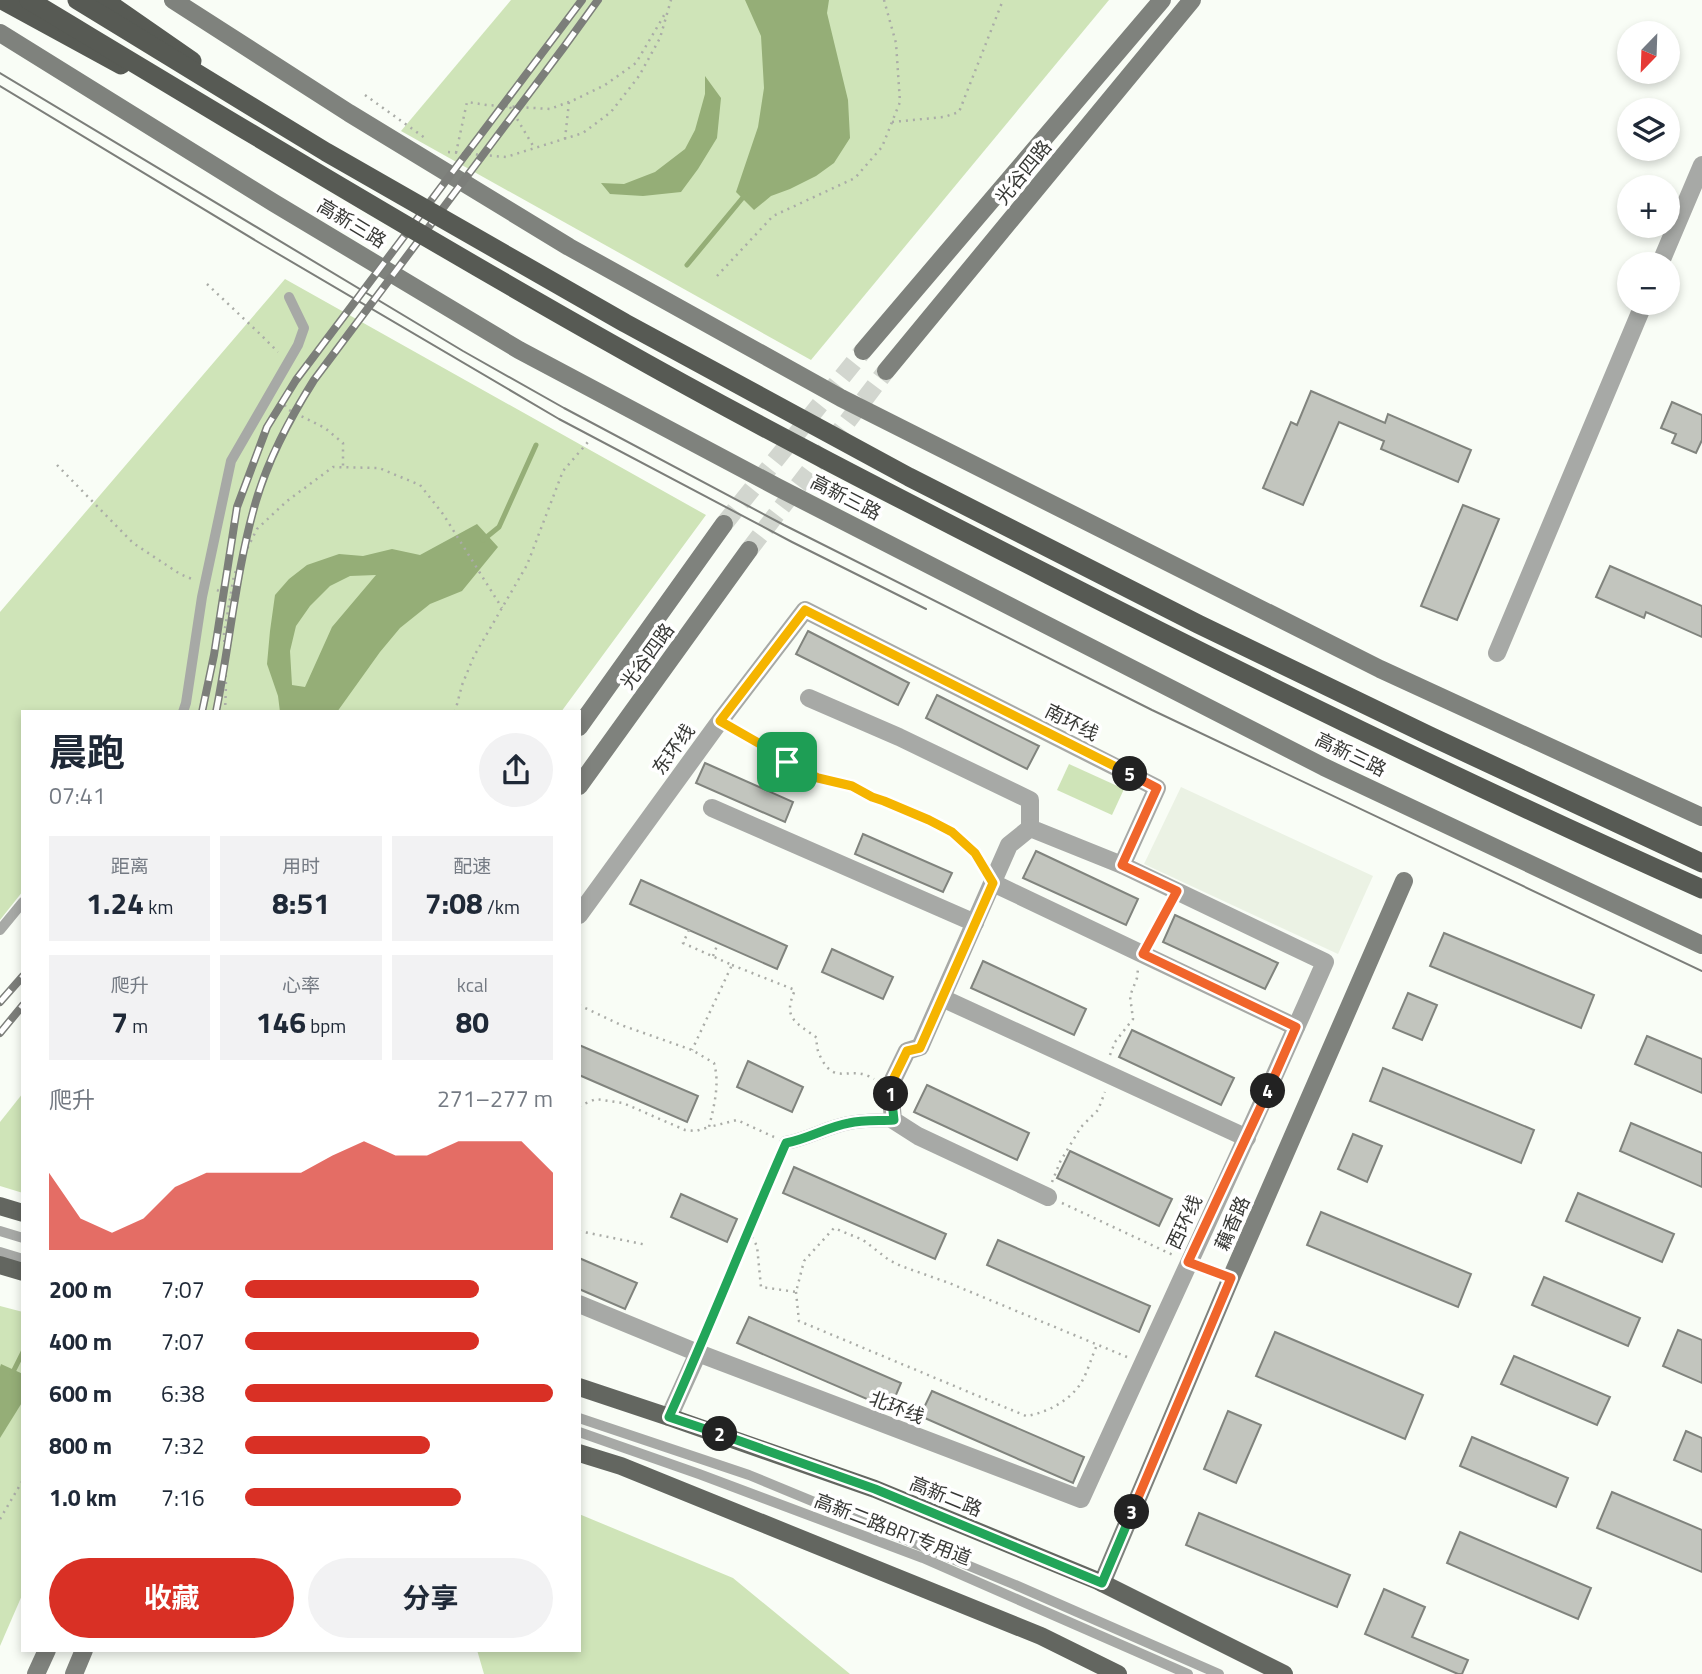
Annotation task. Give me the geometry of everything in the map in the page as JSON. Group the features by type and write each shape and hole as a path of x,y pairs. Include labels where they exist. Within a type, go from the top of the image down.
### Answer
{"highway":[{"path":"2,0 314,171"},
{"name":"高新三路","path":"29,0 314,171 613,345 910,504 1188,646 1418,758 1702,889"},
{"path":"77,0 326,152 625,323 909,477 1198,624 1702,863"},
{"path":"104,0 326,152"}],"main road":[{"path":"173,0 349,113 569,247 841,398 1380,669 1702,817"},
{"name":"光谷四路","path":"863,351 1161,0"},
{"name":"光谷四路","path":"886,371 1192,0"},
{"name":"高新三路","path":"0,33 274,203 531,356 776,487 1324,767 1702,945"},
{"name":"光谷四路","path":"581,724 724,524"},
{"name":"光谷四路","path":"581,783 749,550"},
{"name":"藕香路","path":"1102,1583 1404,881"},
{"path":"0,1206 21,1212"},
{"path":"0,1265 21,1271"},
{"name":"高新二路","path":"581,1388 875,1489 1102,1583 1284,1674"},
{"path":"581,1454 634,1471 1041,1636 1118,1674"},
{"path":"36,1674 46,1652"},
{"path":"74,1674 83,1652"}],"street":[{"path":"1665,252 1702,165"},
{"path":"1497,653 1639,315"},
{"name":"东环线","path":"581,912 720,721 805,610"},
{"name":"南环线","path":"805,610 1157,788 1122,865"},
{"path":"809,698 899,737 1030,800 1030,828"},
{"path":"712,808 975,923"},
{"path":"1030,828 1122,865 1177,891"},
{"path":"894,1120 890,1086 907,1051 920,1048 1009,845 1030,828"},
{"path":"993,883 1296,1027"},
{"name":"西环线","path":"1082,1499 1325,962 1177,891"},
{"path":"942,998 1247,1138"},
{"path":"786,1143 849,1123 894,1120 918,1136 1048,1197"},
{"name":"北环线","path":"581,1305 698,1353 1082,1499"},
{"path":"669,1417 698,1353"}],"lane":[{"path":"184,710 205,585 231,461 298,345 304,328 289,297"},
{"path":"0,930 21,904"},
{"path":"0,1231 21,1237"},
{"path":"0,1252 21,1258"},
{"path":"1188,1262 1231,1278"},
{"name":"高新二路BRT专用道","path":"581,1419 749,1475 1219,1674"},
{"name":"高新二路BRT专用道","path":"581,1433 923,1558 1188,1674"}],"path":[{"path":"444,151 506,157 583,133 611,112 639,76 660,38 671,0"},
{"path":"717,276 773,216 855,178 882,147 900,102 896,43 884,0"},
{"path":"892,122 944,117 959,112 1003,0"},
{"path":"456,153 467,102 550,109 605,86 636,63 669,6"},
{"path":"365,95 433,143"},
{"path":"565,139 569,102"},
{"path":"510,107 535,149"},
{"path":"456,710 474,656 527,565 563,471 588,442"},
{"path":"57,464 133,543 180,574 230,596"},
{"path":"225,710 224,634 234,575 257,529 287,501 333,467 379,468 420,485 443,514 502,608"},
{"path":"720,721 818,778 852,786 952,832 975,853 993,883"},
{"path":"1177,891 1138,963 1137,978 1130,996 1133,1020 1115,1042 1110,1053 1112,1076 1098,1110 1081,1127 1060,1162 1048,1197 1188,1262"},
{"path":"688,930 683,943 795,990 789,1010 792,1020 817,1038 816,1049 833,1073 862,1072 890,1086"},
{"path":"713,956 718,943"},
{"path":"692,1050 732,965"},
{"path":"581,1006 621,1025 692,1050 714,1063 718,1074 709,1126"},
{"path":"581,1105 596,1099 623,1103 685,1130 696,1131 737,1120 786,1143 698,1353"},
{"path":"1097,1345 1080,1385 1064,1401 1038,1414 1026,1416 799,1321 796,1293 804,1261 834,1228 863,1240 901,1266 1143,1363"},
{"path":"581,1231 647,1245"},
{"path":"748,1231 757,1246 761,1287 796,1293"},
{"path":"0,1518 21,1482"}],"shaded area":[{"path":"511,0 1109,0 811,360 401,131"},
{"path":"745,0 829,0 827,13 848,100 850,138 834,163 816,176 771,196 754,210 736,192 758,127 764,88 761,36"},
{"path":"705,76 721,98 717,138 681,192 643,196 610,194 601,183 624,184 655,172 685,149 695,130 705,94"},
{"path":"285,279 706,515 562,710 21,710 21,894 0,920 0,612"},
{"path":"477,524 498,547 462,591 430,604 400,628 338,710 280,710 267,664 275,595 307,565 339,554 363,556 392,549 420,555","holes":["376,575 332,627 305,687 292,685 290,651 296,626 310,606 330,586 350,576"]},
{"path":"1069,764 1124,789 1112,815 1057,790"},
{"path":"1181,787 1373,876 1338,954 1144,864"},
{"path":"21,1096 21,1192 0,1186 0,1122"},
{"path":"0,1306 21,1311 21,1598 0,1646"},
{"path":"1,1364 21,1373 21,1404 0,1438"},
{"path":"581,1515 733,1578 850,1674 484,1674 478,1652 581,1652"}],"building":[{"path":"1311,391 1385,423 1388,414 1471,450 1458,482 1381,449 1384,441 1339,422 1303,505 1263,488 1291,422 1297,425"},
{"path":"1672,402 1702,415 1702,440 1696,453 1672,443 1676,434 1661,428"},
{"path":"1463,505 1499,519 1457,620 1421,606"},
{"path":"1610,566 1702,606 1702,637 1646,612 1644,618 1596,597"},
{"path":"808,631 909,683 898,705 796,654"},
{"path":"937,695 1039,746 1027,769 926,718"},
{"path":"705,763 793,802 785,822 696,783"},
{"path":"863,834 952,873 943,892 855,854"},
{"path":"1036,851 1138,899 1126,925 1023,878"},
{"path":"641,880 787,946 777,969 630,904"},
{"path":"1175,915 1278,963 1265,989 1163,942"},
{"path":"1444,933 1594,995 1581,1028 1430,966"},
{"path":"832,949 893,977 883,999 822,972"},
{"path":"983,961 1086,1009 1074,1035 971,988"},
{"path":"1408,993 1437,1005 1422,1040 1393,1028"},
{"path":"1132,1030 1234,1078 1221,1105 1119,1057"},
{"path":"1647,1036 1702,1059 1702,1093 1635,1064"},
{"path":"581,1046 698,1096 687,1122 581,1076"},
{"path":"748,1061 803,1087 792,1112 737,1087"},
{"path":"1383,1068 1534,1130 1521,1163 1370,1101"},
{"path":"927,1085 1029,1133 1017,1160 914,1112"},
{"path":"1631,1123 1702,1153 1702,1187 1620,1151"},
{"path":"1353,1134 1382,1146 1367,1182 1338,1169"},
{"path":"1070,1151 1172,1199 1159,1226 1057,1178"},
{"path":"794,1167 946,1234 935,1259 783,1193"},
{"path":"1578,1193 1674,1234 1662,1262 1566,1221"},
{"path":"681,1194 737,1219 727,1242 671,1217"},
{"path":"1321,1212 1471,1274 1458,1307 1307,1245"},
{"path":"998,1240 1150,1306 1139,1332 987,1265"},
{"path":"581,1259 637,1283 625,1309 581,1290"},
{"path":"1544,1277 1640,1318 1628,1346 1532,1305"},
{"path":"749,1317 901,1383 890,1409 737,1343"},
{"path":"1678,1330 1702,1340 1702,1383 1663,1366"},
{"path":"1275,1332 1423,1395 1405,1439 1256,1376"},
{"path":"1514,1356 1610,1397 1597,1425 1501,1384"},
{"path":"932,1391 1084,1457 1073,1483 920,1416"},
{"path":"1228,1411 1261,1425 1236,1483 1204,1469"},
{"path":"1686,1431 1702,1438 1702,1472 1674,1460"},
{"path":"1472,1437 1568,1478 1556,1507 1460,1466"},
{"path":"1612,1492 1702,1530 1702,1572 1597,1528"},
{"path":"1199,1513 1350,1575 1337,1607 1186,1545"},
{"path":"1460,1532 1591,1588 1578,1619 1447,1563"},
{"path":"1384,1589 1425,1607 1412,1637 1468,1660 1462,1674 1365,1634"}],"waterway":[{"path":"687,265 745,195"},
{"path":"483,540 499,527 536,445"},
{"path":"12,1374 21,1356"}],"tunnel":[{"path":"724,524 863,351"},
{"path":"749,550 886,371"}],"tram line":[{"path":"0,73 463,351 784,525 1152,710 1702,971"},
{"path":"0,86 559,419 792,542 926,609"}],"railway":[{"path":"202,710 214,655 237,507 267,427 296,380 582,0"},
{"path":"216,710 249,527 267,469 289,423 314,380 598,0"},
{"path":"0,1002 21,978"},
{"path":"0,1033 21,1007"}],"route":[{"path":"805,610 1157,788 1122,865 1177,891 1143,954 1296,1027 1188,1262 1231,1278 1102,1583 875,1489 669,1417 786,1143 849,1123 894,1120 890,1086 907,1051 920,1048 993,883 975,853 952,832 852,786 818,778 787,762 720,721 805,610"}]}
